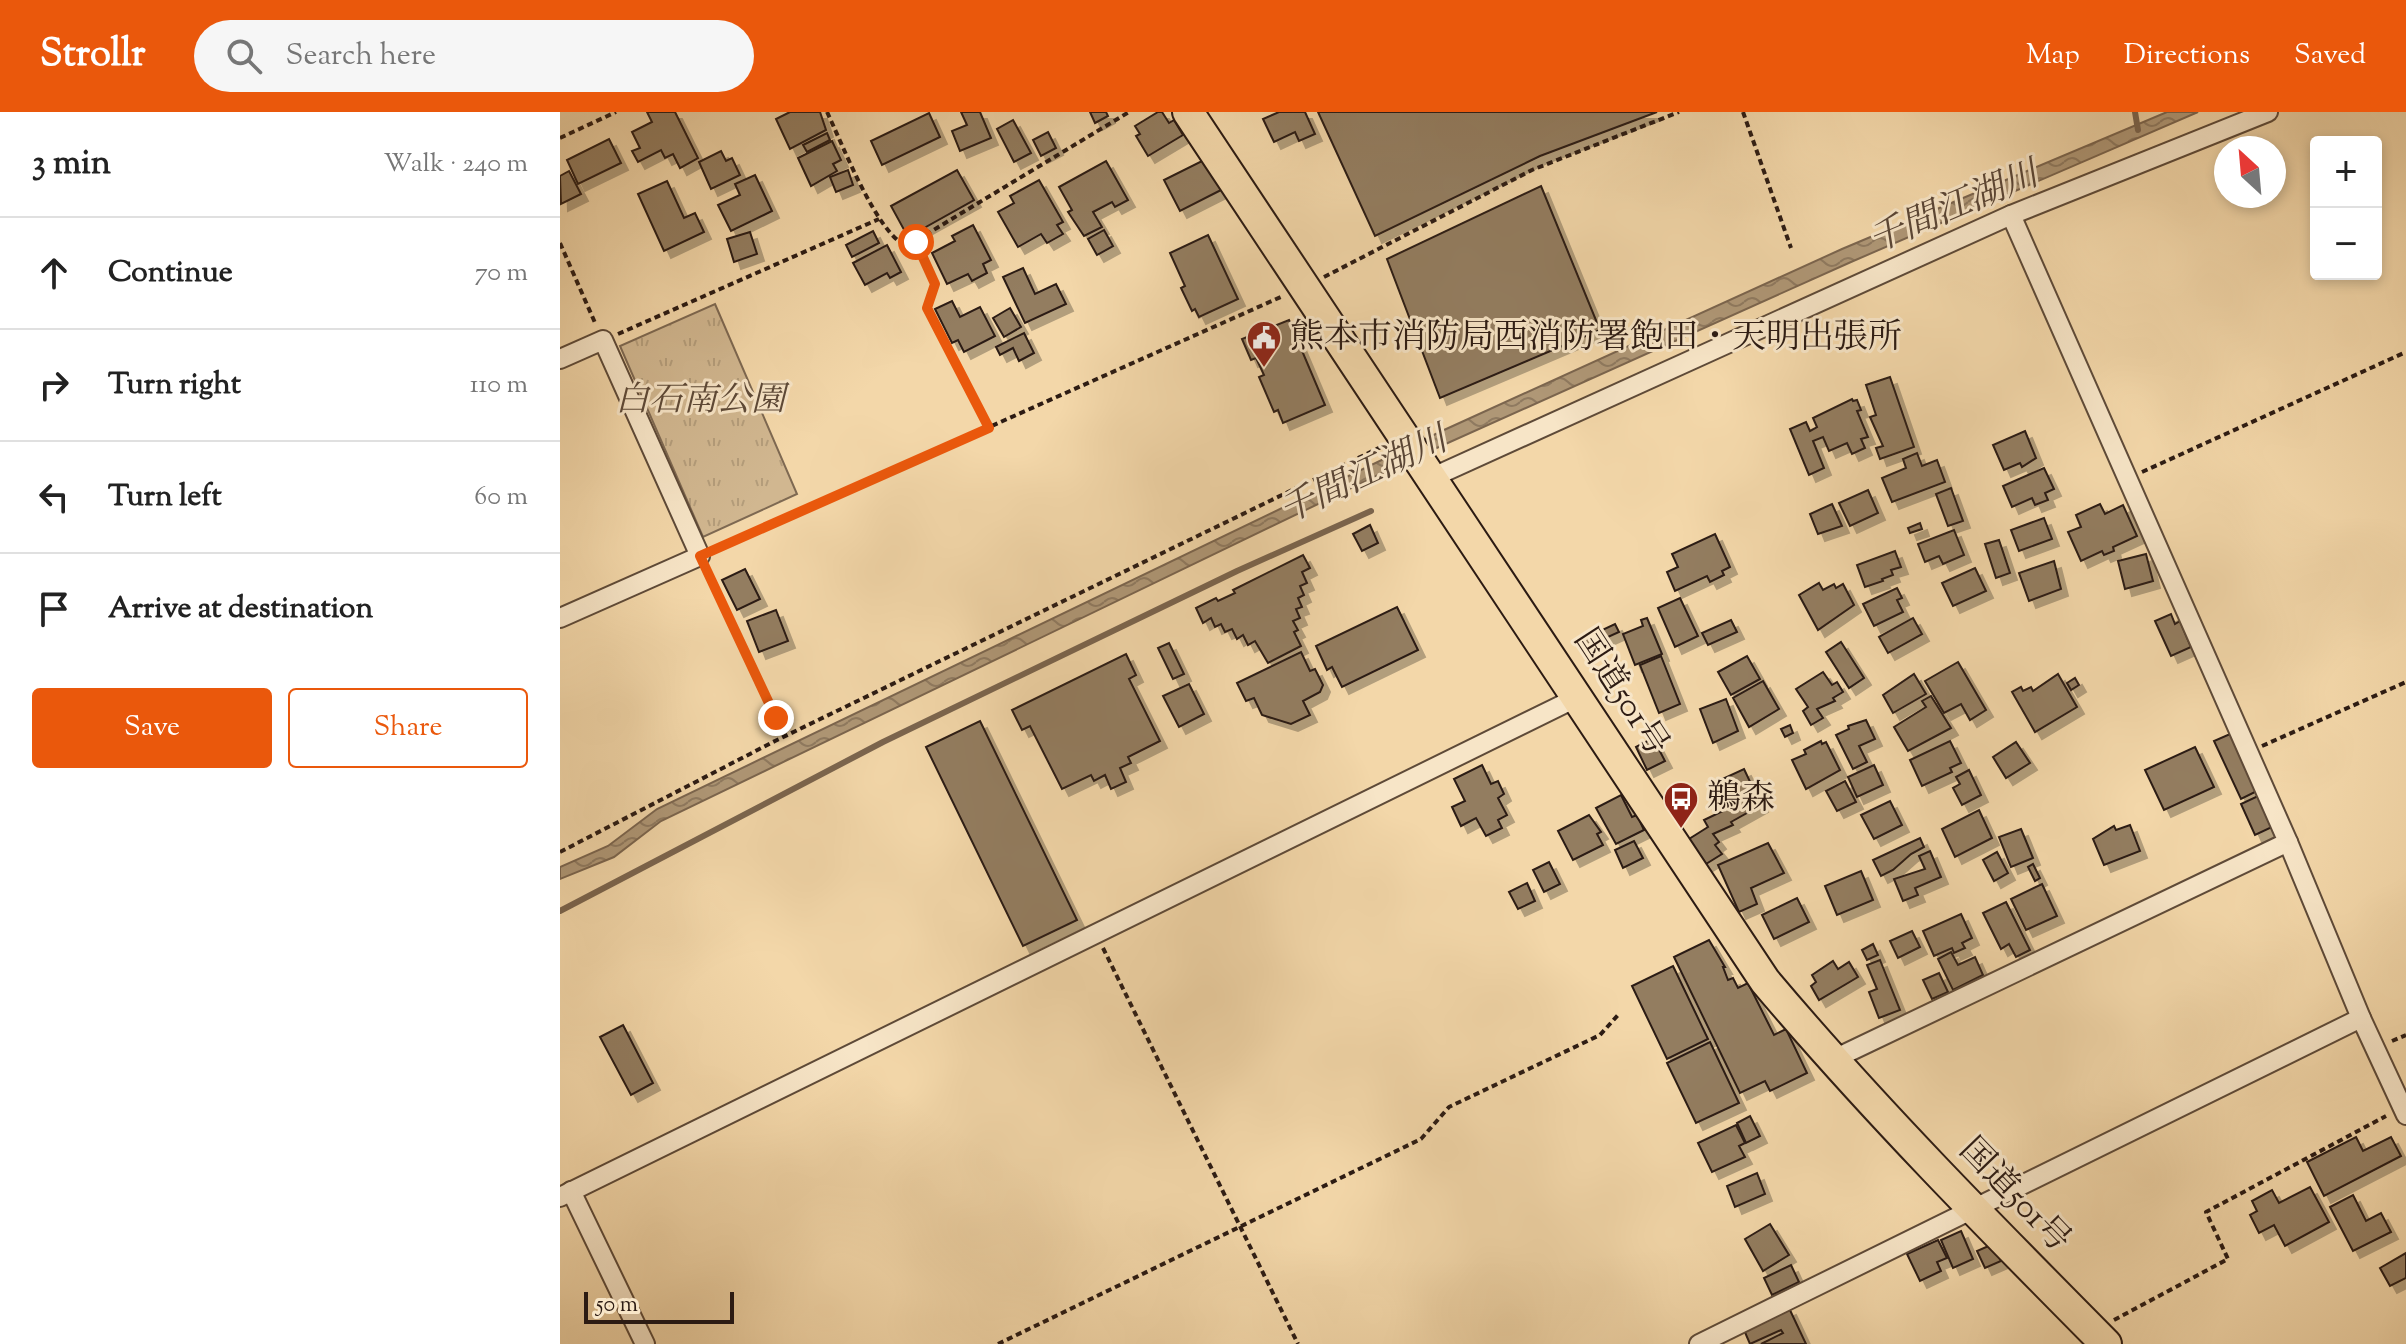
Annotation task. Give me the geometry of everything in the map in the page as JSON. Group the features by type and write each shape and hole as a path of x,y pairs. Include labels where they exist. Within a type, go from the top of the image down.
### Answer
{"highway":[{"name":"国道501号","path":"1188,112 1765,981 1832,1060 1971,1208 2100,1338"}],"street":[{"path":"1416,455 2268,112"},
{"path":"2011,215 2404,1111"},
{"path":"560,359 603,340 700,556 560,618"},
{"path":"645,1344 566,1194 1578,697"},
{"path":"1832,1060 2288,842"},
{"path":"1699,1344 2361,1018"}],"path":[{"path":"560,138 616,112"},
{"path":"827,112 879,219 898,243 907,246 1129,112"},
{"path":"776,718 700,556 1306,286 1532,170 1679,112"},
{"path":"1743,112 1791,248"},
{"path":"560,243 603,340 879,219"},
{"path":"916,242 935,284 927,308 989,428"},
{"path":"2128,479 2406,352"},
{"path":"560,852 775,741 1416,455"},
{"path":"2249,752 2406,682"},
{"path":"1096,932 1298,1344"},
{"path":"998,1344 1421,1139 1449,1107 1600,1035 1618,1015"},
{"path":"2100,1338 2228,1259 2206,1212 2404,1111"}],"green space":[{"name":"白石南公園","path":"715,304 797,494 703,537 620,346"}],"water":[{"name":"千間江湖川","path":"2167,112 2198,112 1851,262 1401,464 661,821 614,857 560,879 560,867 608,846 657,809 1444,430 1842,249"}],"building":[{"path":"647,112 675,112 698,158 680,168 673,154 665,158 661,150 638,162 632,151 640,148 632,132 652,122"},
{"path":"790,112 820,112 826,130 790,149 776,119"},
{"path":"961,112 980,112 991,138 960,151 952,131 967,125"},
{"path":"1090,112 1106,112 1108,116 1095,123"},
{"path":"1162,112 1169,123 1174,120 1183,135 1148,156 1136,136 1140,134 1135,126"},
{"path":"1279,112 1305,112 1315,134 1299,141 1295,132 1274,142 1263,119"},
{"path":"1318,112 1657,112 1540,156 1375,236"},
{"path":"929,113 940,137 882,165 871,141"},
{"path":"1013,120 1031,153 1014,162 997,129"},
{"path":"1048,132 1056,148 1041,156 1033,140"},
{"path":"827,133 830,140 807,152 803,145"},
{"path":"609,139 621,163 578,184 567,160"},
{"path":"832,141 841,160 833,164 837,171 811,186 798,158"},
{"path":"721,151 726,161 732,158 740,175 711,189 699,162"},
{"path":"1204,160 1223,189 1180,211 1164,180"},
{"path":"1106,161 1128,200 1115,207 1112,202 1093,212 1102,227 1084,236 1068,212 1072,210 1059,187"},
{"path":"848,170 853,185 836,192 830,177"},
{"path":"957,170 974,200 908,237 891,206"},
{"path":"569,171 581,194 561,204 560,176"},
{"path":"755,175 772,211 731,231 718,205 740,195 735,184"},
{"path":"1039,180 1063,222 1057,225 1063,234 1047,243 1041,234 1018,247 998,212 1014,203 1010,196"},
{"path":"667,181 684,218 695,213 704,232 664,251 638,194"},
{"path":"1541,186 1600,330 1440,398 1387,259"},
{"path":"973,225 991,260 983,264 987,273 972,281 968,274 947,284 932,253 955,241 952,236"},
{"path":"1104,230 1113,246 1097,255 1088,239"},
{"path":"873,231 879,243 852,257 846,245"},
{"path":"750,232 757,254 734,262 727,239"},
{"path":"1208,235 1238,299 1199,317 1195,309 1192,311 1181,288 1185,286 1170,253"},
{"path":"887,245 901,272 890,278 887,273 865,285 853,263"},
{"path":"1023,268 1035,294 1056,284 1066,304 1025,323 1003,277"},
{"path":"952,301 960,317 980,307 995,336 964,352 958,340 952,343 935,309"},
{"path":"1010,308 1021,327 1004,337 993,318"},
{"path":"1289,320 1325,405 1283,423 1278,410 1274,412 1259,377 1264,375 1256,358 1251,360 1242,339"},
{"path":"1024,333 1034,353 1019,361 1013,348 1000,355 996,347"},
{"path":"1890,377 1914,447 1880,459 1876,448 1883,446 1870,417 1876,415 1866,385"},
{"path":"1852,399 1857,400 1861,410 1857,411 1868,437 1861,439 1865,448 1852,454 1847,443 1829,451 1823,437 1813,441 1824,468 1809,475 1790,429 1806,422 1810,431 1817,427 1813,418"},
{"path":"2025,431 2036,458 2022,467 2020,463 2004,470 1993,445"},
{"path":"1917,453 1922,466 1937,460 1945,482 1892,502 1882,478 1906,468 1903,459"},
{"path":"2044,468 2054,489 2045,493 2048,500 2035,505 2032,498 2012,507 2003,486"},
{"path":"1951,488 1963,521 1948,526 1936,494"},
{"path":"1868,490 1878,513 1850,526 1839,503"},
{"path":"1832,504 1842,526 1818,534 1810,514"},
{"path":"2100,504 2105,514 2123,505 2137,536 2113,547 2114,551 2104,555 2102,551 2081,561 2068,532 2081,527 2076,515"},
{"path":"2044,518 2052,539 2019,551 2011,530"},
{"path":"1920,523 1922,529 1910,533 1908,528"},
{"path":"1370,525 1378,543 1362,551 1353,534"},
{"path":"1954,530 1964,555 1943,564 1939,556 1925,562 1918,544"},
{"path":"1715,534 1730,567 1722,571 1724,575 1710,582 1707,576 1675,591 1667,572 1678,567 1672,554"},
{"path":"1999,540 2010,573 1996,578 1985,544"},
{"path":"1895,551 1901,567 1891,570 1893,575 1883,581 1865,587 1857,565"},
{"path":"2146,554 2153,581 2125,589 2118,561"},
{"path":"1303,555 1310,568 1302,572 1307,583 1300,586 1304,595 1298,598 1302,607 1296,609 1300,618 1293,621 1298,630 1294,632 1301,646 1268,663 1255,641 1248,645 1243,635 1237,639 1232,629 1225,632 1221,624 1215,627 1211,618 1203,623 1196,608 1235,593 1233,590"},
{"path":"2054,561 2061,589 2029,601 2019,573"},
{"path":"1975,568 1986,591 1953,606 1942,583"},
{"path":"745,569 760,599 737,610 722,580"},
{"path":"1819,583 1823,590 1834,584 1836,588 1843,584 1854,605 1818,630 1799,595"},
{"path":"1897,588 1902,598 1897,600 1903,612 1874,626 1863,604"},
{"path":"1680,598 1698,636 1675,647 1658,608"},
{"path":"1397,607 1418,650 1342,687 1332,667 1327,670 1316,646"},
{"path":"776,610 788,641 759,652 747,621"},
{"path":"2171,614 2175,624 2180,621 2191,647 2171,656 2155,621"},
{"path":"1647,618 1662,654 1635,665 1623,634 1643,626 1641,620"},
{"path":"1913,618 1922,634 1888,653 1879,637"},
{"path":"1731,620 1737,632 1708,645 1702,633"},
{"path":"1615,624 1619,632 1586,647 1583,639"},
{"path":"1841,642 1864,678 1849,688 1826,652"},
{"path":"1169,643 1184,674 1173,679 1158,648"},
{"path":"1301,652 1310,671 1315,669 1323,685 1320,692 1303,701 1310,715 1291,724 1262,715 1254,698 1246,701 1237,683"},
{"path":"1126,654 1136,675 1129,679 1160,741 1128,757 1131,763 1120,768 1126,782 1111,789 1105,775 1094,781 1091,775 1062,789 1030,726 1022,730 1012,710"},
{"path":"1661,656 1680,704 1659,713 1640,665"},
{"path":"1747,656 1760,679 1731,695 1718,672"},
{"path":"1958,662 1986,710 1970,720 1961,704 1944,713 1925,681"},
{"path":"1823,672 1832,685 1837,682 1843,692 1833,698 1835,701 1817,709 1823,718 1811,725 1803,711 1808,707 1796,689"},
{"path":"1914,674 1926,694 1893,713 1883,695"},
{"path":"2058,674 2077,707 2035,732 2012,692 2021,687 2023,691 2031,687 2033,691"},
{"path":"2075,678 2079,685 2071,690 2067,683"},
{"path":"1763,681 1779,709 1749,727 1733,698"},
{"path":"1189,684 1204,714 1179,727 1163,696"},
{"path":"1931,696 1951,728 1908,751 1894,727 1926,707 1922,701"},
{"path":"1726,699 1738,731 1713,743 1700,709"},
{"path":"1866,720 1875,739 1859,746 1867,762 1853,769 1836,735 1849,729 1848,726"},
{"path":"980,721 1077,920 1023,946 926,747"},
{"path":"1790,725 1793,733 1785,737 1781,729"},
{"path":"2230,734 2257,791 2241,799 2214,741"},
{"path":"1653,738 1665,761 1647,770 1636,747"},
{"path":"1821,741 1822,744 1826,742 1840,770 1806,789 1792,760 1806,754 1804,750"},
{"path":"1950,741 1961,763 1950,768 1952,772 1922,786 1910,760"},
{"path":"2016,742 2030,763 2006,778 1993,757"},
{"path":"2195,747 2214,787 2164,810 2145,770"},
{"path":"1482,765 1491,784 1498,781 1504,794 1498,798 1507,815 1498,820 1502,828 1486,836 1476,818 1461,826 1452,807 1465,801 1454,779"},
{"path":"1874,765 1883,785 1857,797 1848,777"},
{"path":"1744,769 1761,805 1731,822 1733,825 1713,834 1719,842 1715,845 1722,854 1706,864 1689,839 1708,827 1704,820 1729,808 1716,782"},
{"path":"1969,770 1981,795 1962,805 1953,788 1960,784 1956,777"},
{"path":"1845,781 1856,802 1837,811 1826,791"},
{"path":"1621,795 1632,817 1637,815 1644,830 1616,844 1596,808"},
{"path":"2258,796 2272,827 2255,835 2241,804"},
{"path":"1890,801 1902,825 1874,839 1861,815"},
{"path":"1979,810 1992,838 1955,857 1942,829"},
{"path":"1589,815 1601,832 1597,834 1603,845 1573,860 1558,831"},
{"path":"2130,825 2140,851 2104,865 2093,839 2114,826 2116,830"},
{"path":"2021,829 2033,858 2011,867 1999,837"},
{"path":"1920,838 1924,847 1881,876 1873,860"},
{"path":"1634,841 1643,858 1623,868 1615,850"},
{"path":"1768,843 1784,873 1751,888 1757,904 1739,912 1718,865"},
{"path":"1930,851 1941,877 1915,888 1918,895 1903,901 1894,879 1925,869 1919,856"},
{"path":"1997,852 2008,873 1994,881 1983,860"},
{"path":"1549,862 1560,884 1544,892 1533,870"},
{"path":"2033,864 2040,878 2035,881 2028,867"},
{"path":"1861,871 1873,900 1837,915 1825,886"},
{"path":"1527,883 1535,901 1518,909 1509,892"},
{"path":"2042,884 2057,916 2026,930 2011,899"},
{"path":"1797,898 1809,922 1774,939 1762,915"},
{"path":"2006,902 2030,950 2016,957 2009,944 2001,949 1983,913"},
{"path":"1961,914 1972,938 1962,943 1965,948 1954,953 1952,948 1934,956 1923,931"},
{"path":"1912,931 1920,947 1898,958 1890,941"},
{"path":"1709,940 1725,967 1728,980 1733,978 1738,988 1748,983 1774,1035 1786,1029 1807,1073 1770,1091 1765,1081 1740,1093 1674,957"},
{"path":"1873,944 1878,955 1867,960 1862,950"},
{"path":"1951,952 1958,965 1975,957 1983,975 1953,990 1938,959"},
{"path":"1880,960 1900,1010 1879,1018 1869,992 1877,989 1867,965"},
{"path":"1833,961 1838,969 1849,962 1858,977 1819,1000 1811,986 1816,982 1812,975"},
{"path":"1673,966 1708,1039 1667,1059 1632,986"},
{"path":"1939,973 1948,992 1932,999 1923,980"},
{"path":"623,1025 653,1083 631,1095 600,1037"},
{"path":"1710,1042 1739,1103 1696,1123 1667,1063"},
{"path":"1750,1116 1760,1136 1746,1143 1737,1123"},
{"path":"1736,1125 1745,1143 1739,1146 1745,1157 1712,1172 1698,1143"},
{"path":"2356,1137 2363,1151 2391,1137 2401,1156 2324,1196 2307,1162"},
{"path":"1757,1173 1765,1194 1735,1207 1727,1186"},
{"path":"2310,1187 2329,1222 2285,1246 2274,1225 2259,1233 2250,1215 2257,1211 2252,1201 2272,1190 2279,1203"},
{"path":"2353,1195 2366,1221 2381,1213 2391,1232 2353,1251 2330,1207"},
{"path":"1770,1224 1789,1255 1763,1271 1745,1239"},
{"path":"1961,1231 1973,1259 1953,1268 1941,1240"},
{"path":"1938,1240 1947,1258 1937,1262 1941,1271 1920,1281 1907,1254"},
{"path":"1993,1244 2001,1261 1985,1268 1977,1251"},
{"path":"2406,1253 2406,1278 2390,1286 2380,1268"},
{"path":"1791,1265 1799,1282 1772,1295 1764,1278"},
{"path":"1789,1308 1806,1344 1761,1344 1783,1333 1781,1330 1750,1344 1744,1330"}],"waterway":[{"path":"2135,112 2138,130"},
{"name":"千間江湖川","path":"560,911 883,742 1237,571 1371,511"}],"place":[{"name":"熊本市消防局西消防署飽田・天明出張所","path":"1264,369"},
{"name":"鵜森","path":"1681,830"}],"route":[{"path":"776,718 700,556 989,428 927,308 935,284 916,242"}]}
